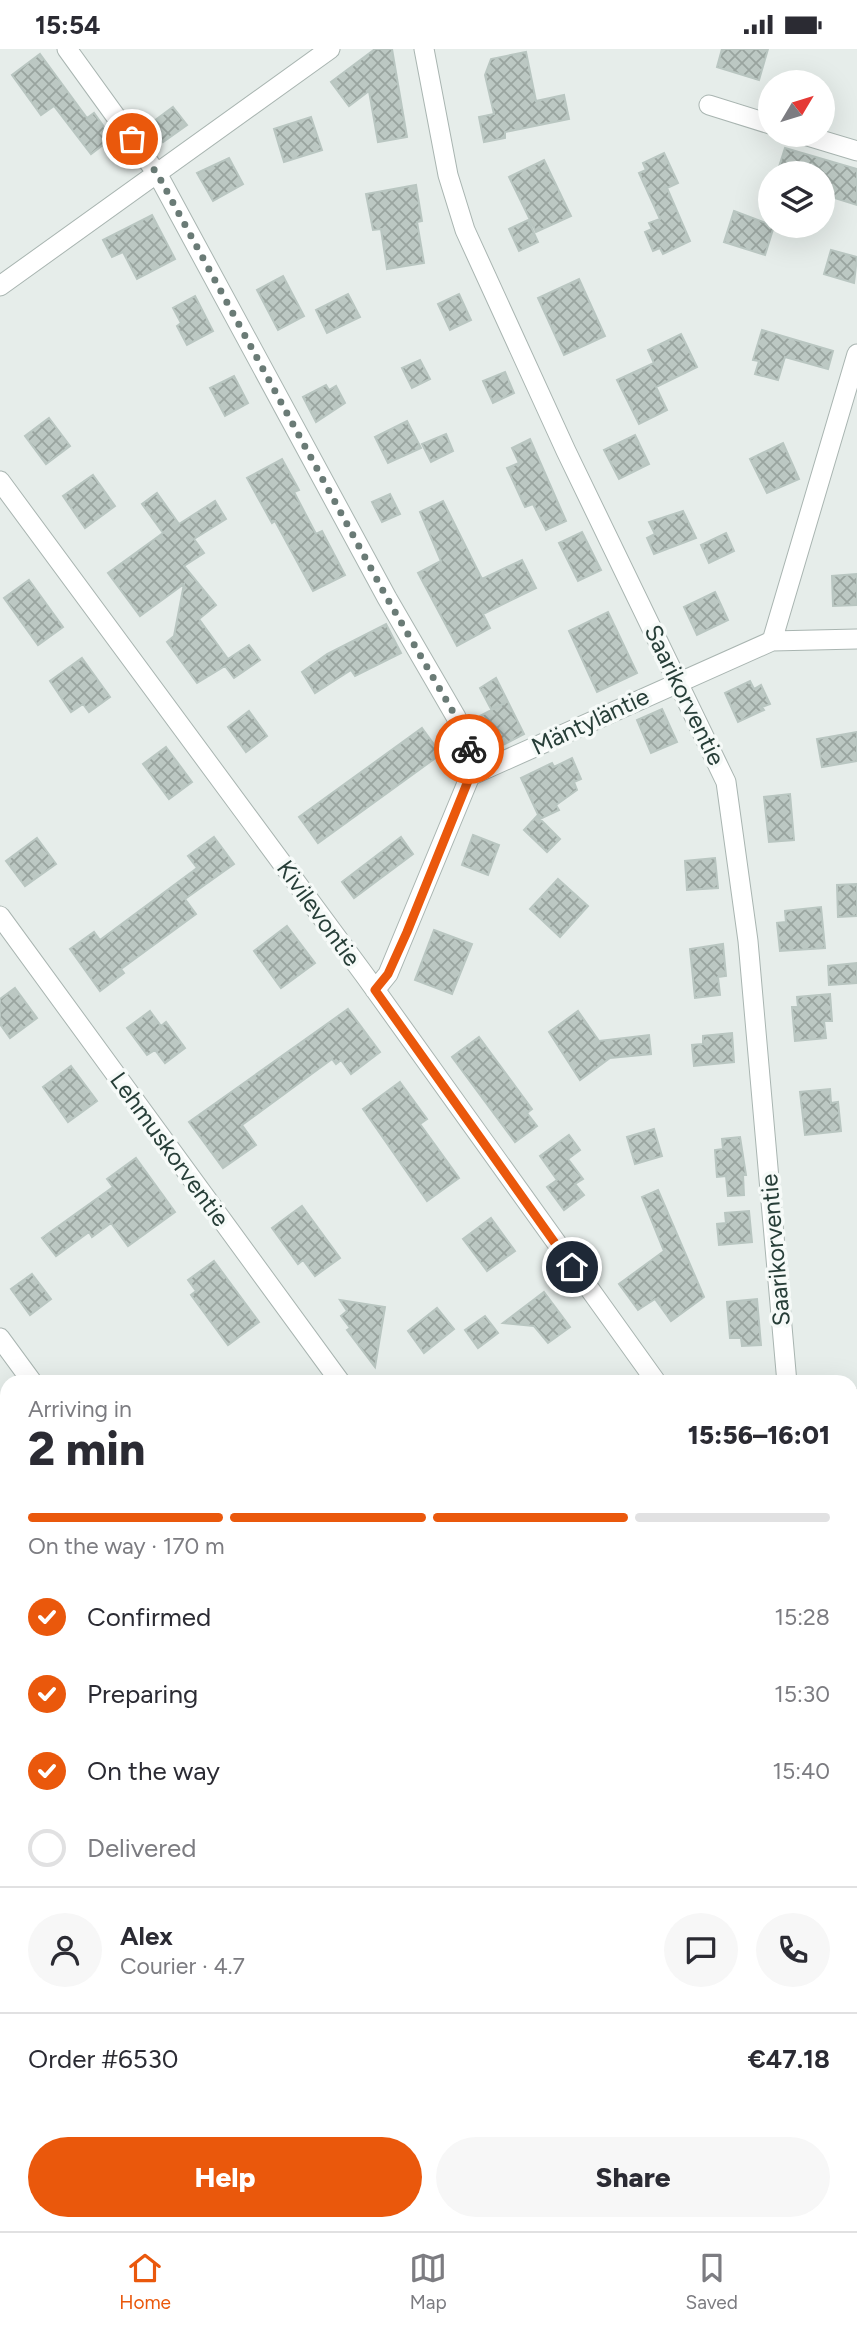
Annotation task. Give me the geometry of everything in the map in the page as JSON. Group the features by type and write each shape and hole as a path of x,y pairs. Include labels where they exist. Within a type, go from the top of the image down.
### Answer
{"street":[{"path":"67,49 158,175 387,598 456,717 471,754 470,776 394,962 375,990"},
{"path":"0,286 330,49"},
{"name":"Saarikorventie","path":"424,49 448,176 465,230 566,451 726,782 748,941 786,1375"},
{"path":"709,105 758,120"},
{"path":"835,144 857,151"},
{"path":"772,641 857,354"},
{"name":"Kivilevontie","path":"0,481 375,990 651,1375"},
{"name":"Mäntyläntie","path":"470,776 678,680 772,641 857,639"},
{"name":"Lehmuskorventie","path":"0,916 335,1375"},
{"path":"0,1338 27,1375"}],"building":[{"path":"375,49 392,49 407,137 378,142 369,91 349,106 331,82"},
{"path":"722,49 768,49 762,70 758,70 758,80 717,67"},
{"path":"526,52 536,101 564,95 569,119 505,132 505,138 484,142 479,117 494,114 485,75 491,59"},
{"path":"40,54 87,118 94,113 112,138 91,154 54,106 41,115 12,75"},
{"path":"173,107 187,125 163,142 150,124"},
{"path":"311,117 322,150 284,162 274,129"},
{"path":"785,148 830,161 781,161"},
{"path":"664,153 678,183 667,188 690,241 663,254 660,248 653,251 645,232 652,229 649,223 660,219 639,173 646,170 643,163"},
{"path":"229,158 243,184 213,201 197,173"},
{"path":"544,160 571,216 536,232 509,177"},
{"path":"835,163 857,169 857,205 835,198"},
{"path":"416,185 422,221 417,222 424,263 387,269 381,229 373,230 366,194"},
{"path":"734,211 758,220 758,238 770,238 765,255 724,242"},
{"path":"152,215 175,259 137,279 123,252 112,257 103,240"},
{"path":"528,220 538,242 519,251 509,229"},
{"path":"831,250 857,257 854,283 824,274"},
{"path":"283,276 304,316 278,330 257,290"},
{"path":"579,279 605,336 564,355 538,298"},
{"path":"348,294 360,317 327,333 316,310"},
{"path":"459,294 471,320 450,330 438,304"},
{"path":"195,296 213,331 187,345 177,326 181,323 173,308"},
{"path":"762,330 833,351 828,369 785,357 778,380 755,374 759,361 753,360"},
{"path":"681,334 697,367 656,387 667,410 639,424 617,380 654,363 648,350"},
{"path":"420,360 430,379 412,388 402,368"},
{"path":"505,372 514,393 493,403 483,381"},
{"path":"234,376 248,403 225,416 210,388"},
{"path":"326,385 329,390 336,386 345,403 316,422 303,397"},
{"path":"49,418 70,446 46,464 25,436"},
{"path":"407,421 421,448 388,463 375,437"},
{"path":"446,434 453,451 431,462 422,444"},
{"path":"635,435 649,464 619,479 604,450"},
{"path":"530,439 566,521 546,530 533,504 525,507 507,468 519,463 512,448"},
{"path":"783,443 799,479 767,493 750,459"},
{"path":"282,459 299,490 294,492 316,534 322,531 345,575 313,591 275,521 272,523 247,478"},
{"path":"93,475 115,506 85,528 63,496"},
{"path":"157,493 179,524 215,501 226,519 194,539 204,553 184,566 216,605 199,619 228,659 249,645 260,660 234,678 225,666 197,683 167,642 174,636 184,584 140,616 108,573 163,533 142,504"},
{"path":"390,494 400,514 382,522 372,502"},
{"path":"443,501 482,579 522,560 536,588 483,614 490,628 457,646 418,573 441,561 420,512"},
{"path":"683,511 696,538 654,554 647,538 655,534 649,522"},
{"path":"582,532 601,570 578,581 559,543"},
{"path":"726,533 734,551 709,563 701,545"},
{"path":"857,574 857,605 833,606 832,576"},
{"path":"29,580 63,627 38,645 4,598"},
{"path":"715,592 728,620 697,635 684,607"},
{"path":"608,612 637,673 597,692 569,631"},
{"path":"386,624 401,653 355,676 351,670 315,693 302,672 327,654"},
{"path":"82,658 110,697 89,712 83,704 71,712 50,681"},
{"path":"496,678 524,734 497,748 480,716 505,703 491,709 480,688"},
{"path":"750,681 754,689 761,685 770,704 762,707 764,710 738,722 725,693"},
{"path":"662,709 677,742 651,753 637,720"},
{"path":"249,711 267,736 246,752 228,727"},
{"path":"422,728 441,754 318,843 299,817"},
{"path":"857,732 857,761 822,767 817,739"},
{"path":"166,747 192,782 169,799 143,764"},
{"path":"572,758 581,779 574,782 577,790 556,805 559,810 540,819 521,778 552,763 554,767"},
{"path":"790,794 794,840 769,842 764,797"},
{"path":"537,816 560,839 547,852 524,830"},
{"path":"473,835 499,845 488,875 462,865"},
{"path":"214,837 234,864 185,899 196,914 121,969 124,973 100,991 70,949 94,932 100,940 197,868 188,856"},
{"path":"401,837 413,854 354,898 342,882"},
{"path":"37,838 56,864 25,886 6,861"},
{"path":"715,858 718,888 687,890 685,861"},
{"path":"558,879 588,906 560,937 530,909"},
{"path":"857,884 857,916 838,917 837,885"},
{"path":"821,907 825,948 780,951 777,923 786,922 785,911"},
{"path":"287,926 315,963 281,988 254,951"},
{"path":"434,930 472,944 452,994 415,980"},
{"path":"723,944 726,976 718,977 720,995 695,998 690,949"},
{"path":"857,963 857,983 829,985 828,966"},
{"path":"15,988 37,1018 10,1038 0,1024 0,999"},
{"path":"830,994 832,1021 824,1021 826,1038 795,1041 792,1007 798,1007 797,997"},
{"path":"348,1009 380,1052 351,1074 341,1060 336,1064 332,1059 242,1125 256,1145 223,1168 189,1122"},
{"path":"150,1011 161,1026 166,1022 185,1048 165,1063 155,1050 147,1055 127,1028"},
{"path":"578,1011 599,1041 649,1035 651,1054 610,1058 580,1080 549,1032"},
{"path":"732,1033 734,1062 694,1066 692,1045 703,1044 703,1036"},
{"path":"479,1037 532,1109 527,1113 537,1126 515,1142 452,1057"},
{"path":"71,1066 97,1101 68,1122 43,1087"},
{"path":"400,1082 427,1119 420,1124 459,1178 427,1201 363,1109"},
{"path":"830,1089 831,1103 838,1102 841,1131 805,1135 800,1092"},
{"path":"654,1129 662,1156 635,1164 627,1137"},
{"path":"569,1135 580,1150 568,1159 583,1179 575,1184 584,1195 564,1210 547,1187 557,1180 540,1156"},
{"path":"740,1137 746,1175 743,1175 744,1195 728,1196 726,1176 717,1177 715,1150 723,1149 722,1139"},
{"path":"136,1158 175,1212 128,1246 111,1223 92,1237 89,1232 56,1256 42,1238 113,1187 107,1179"},
{"path":"658,1190 704,1297 671,1321 655,1299 638,1310 619,1284 664,1251 642,1197"},
{"path":"302,1206 340,1258 315,1276 303,1260 298,1264 272,1228"},
{"path":"749,1211 752,1242 719,1245 717,1224 726,1223 725,1213"},
{"path":"491,1218 515,1251 487,1271 463,1239"},
{"path":"214,1261 259,1322 228,1345 191,1295 196,1291 188,1280"},
{"path":"32,1274 51,1299 30,1315 11,1289"},
{"path":"544,1292 570,1327 548,1343 534,1326 503,1323"},
{"path":"757,1299 761,1345 742,1346 741,1338 730,1338 727,1302"},
{"path":"340,1300 385,1307 375,1367 347,1330 350,1328 341,1316 347,1311"},
{"path":"437,1308 454,1329 424,1353 408,1331"},
{"path":"485,1316 498,1333 478,1348 465,1330"}],"way so far":[{"path":"132,139 158,175 387,598 456,717 469,749"}],"route":[{"path":"469,749 470,776 407,932 388,974 375,990 572,1267"}]}
